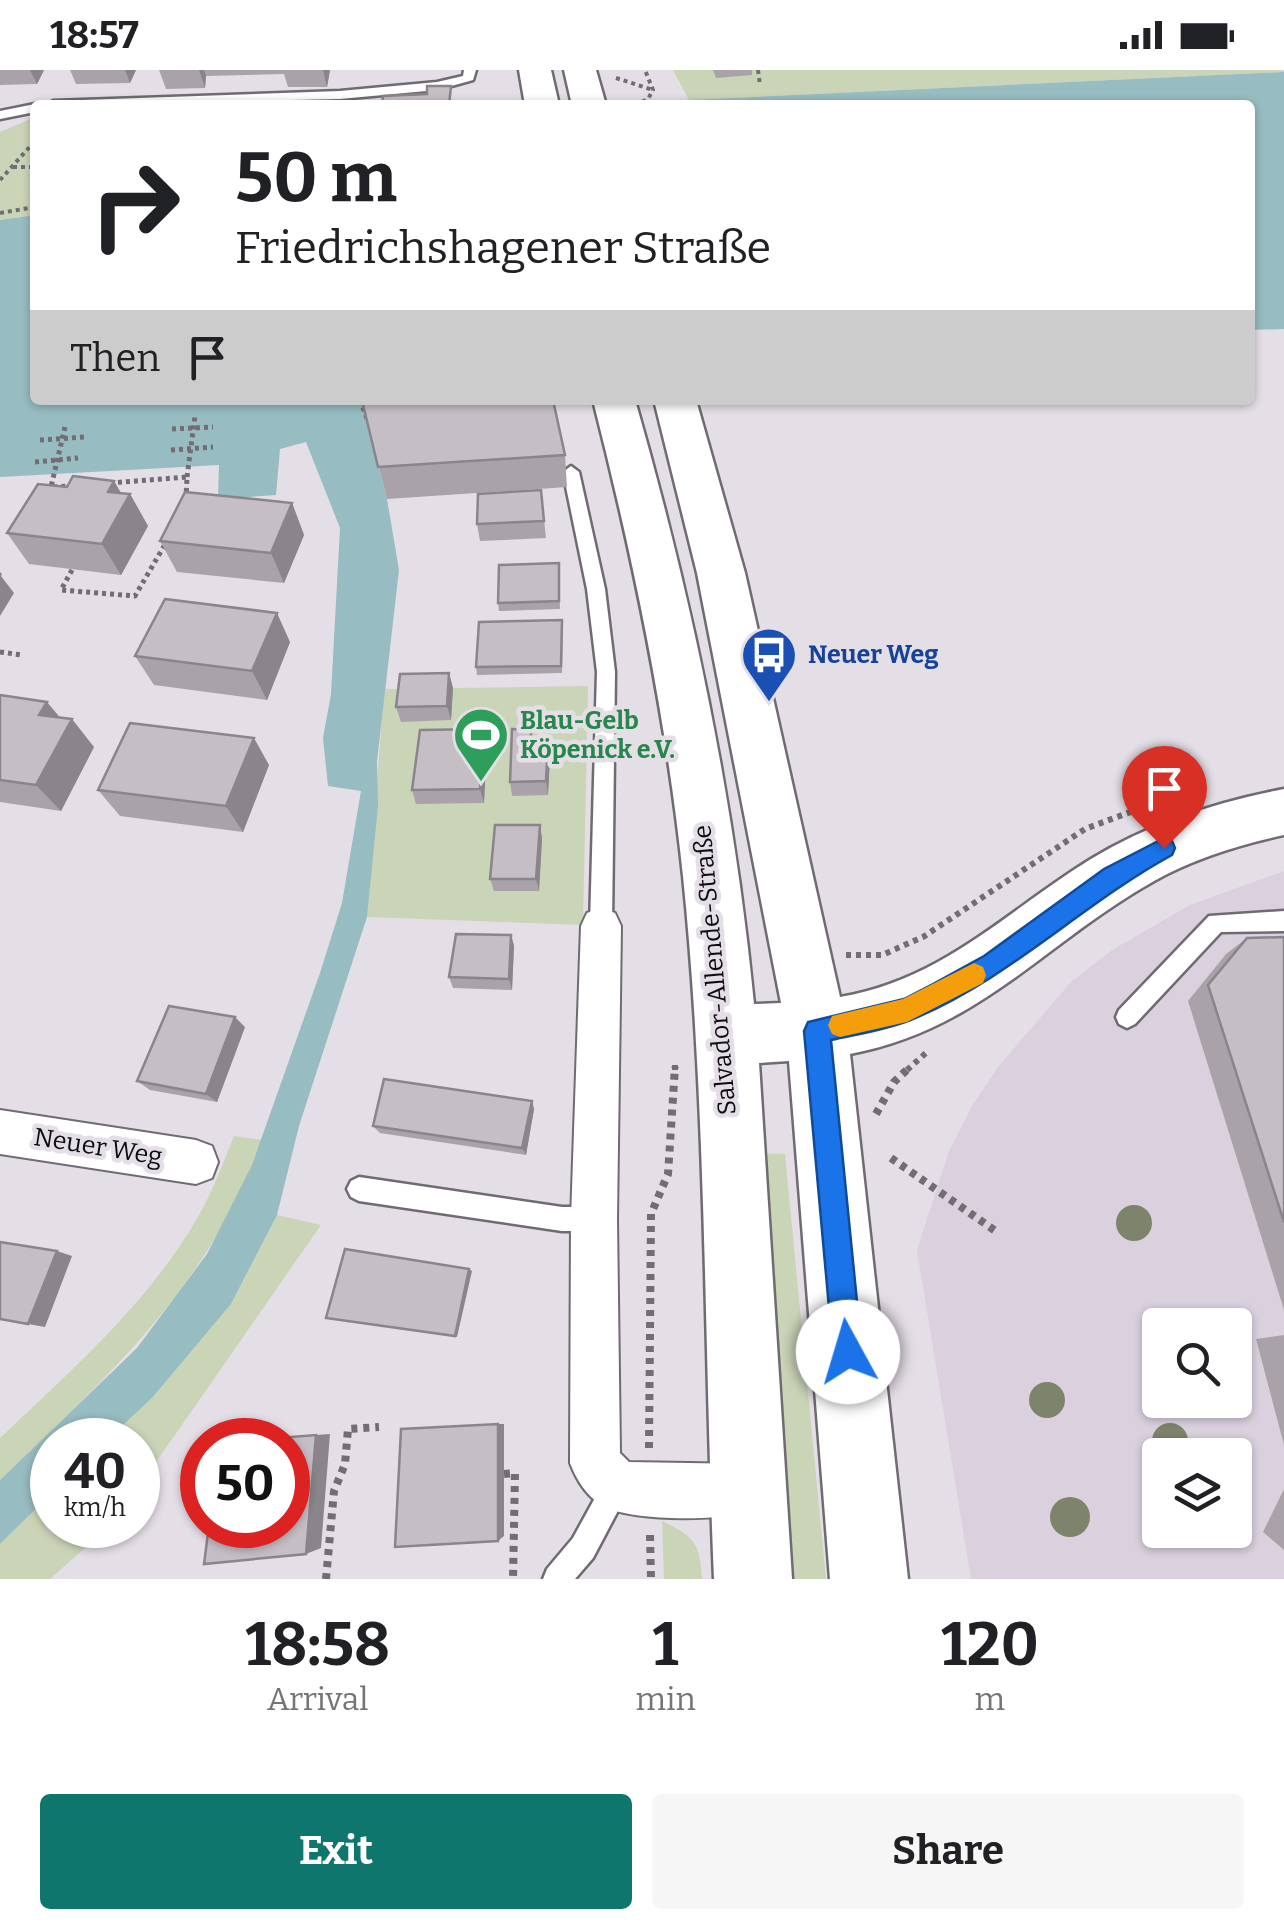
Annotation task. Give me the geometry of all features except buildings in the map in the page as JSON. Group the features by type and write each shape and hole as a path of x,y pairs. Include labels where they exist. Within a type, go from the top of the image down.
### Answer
{"main road":[{"name":"Salvador-Allende-Straße","path":"615,405 663,598 711,874 702,1040 753,1579"},
{"path":"676,405 720,573 817,1031 869,1579"},
{"path":"702,1040 817,1031 907,1010 993,964 1112,876 1164,848 1236,821 1284,812"}],"street":[{"path":"601,926 594,1219 595,1463 633,1488 747,1490"},
{"name":"Neuer Weg","path":"0,1132 196,1162"}],"lane":[{"path":"196,100 449,86 469,78 470,70"},
{"path":"0,114 30,109"},
{"path":"571,472 596,589 606,672 601,926"},
{"path":"1127,1016 1216,922 1284,920"},
{"path":"360,1190 562,1219 594,1219"},
{"path":"557,1579 633,1488"}],"path":[{"path":"645,70 653,90"},
{"path":"758,70 760,85"},
{"path":"592,87 653,90"},
{"path":"646,100 653,90"},
{"path":"0,180 30,144"},
{"path":"13,168 30,167"},
{"path":"0,213 30,208"},
{"path":"362,405 368,422"},
{"path":"186,497 195,416"},
{"path":"172,429 213,426"},
{"path":"64,427 50,487 90,484"},
{"path":"40,440 84,437"},
{"path":"171,450 213,448"},
{"path":"35,462 78,458"},
{"path":"109,483 187,477"},
{"path":"72,570 62,590 135,596 171,533"},
{"path":"0,652 22,656"},
{"path":"651,1579 633,1488 651,1214 668,1174 702,1040"},
{"path":"891,1158 997,1232"},
{"path":"326,1579 330,1491 345,1464 348,1428 379,1427"},
{"path":"504,1474 515,1473 512,1579"}],"shaded area":[{"path":"1284,871 1284,1579 971,1579 917,1250 949,1151 972,1106 998,1067 1071,982 1112,950 1190,905"}],"green space":[{"path":"673,70 1283,70 1284,72 689,100"},
{"path":"30,119 30,216 0,220 0,132"},
{"name":"Blau-Gelb Köpenick e.V.","path":"588,686 583,925 367,917 384,689"},
{"path":"234,1136 262,1140 240,1193 214,1240 152,1326 64,1418 30,1418 30,1451 0,1480 0,1438 114,1328 165,1267 207,1200"},
{"path":"758,1153 785,1154 826,1579 784,1579"},
{"path":"277,1215 321,1225 187,1418 180,1418 180,1428 160,1456 160,1418 131,1418 231,1304"},
{"path":"30,1515 30,1548 85,1548 50,1579 0,1579 0,1544"},
{"path":"662,1521 694,1542 702,1579 664,1579"}],"water":[{"path":"1284,72 1284,329 1255,330 1255,100 689,100"},
{"path":"30,216 30,405 391,405 368,423 399,570 377,761 378,806 367,917 299,1126 277,1215 231,1304 131,1418 64,1418 137,1348 207,1254 252,1165 342,903 361,791 328,786 323,738 331,694 340,528 306,442 280,449 276,495 218,499 219,465 0,477 0,220"},
{"path":"30,1451 30,1515 0,1544 0,1480"}],"slow traffic":[{"path":"840,1025 907,1010 974,975"}],"place":[{"name":"Neuer Weg","path":"769,704"},
{"name":"Blau-Gelb Köpenick e.V.","path":"481,784"}],"route":[{"path":"848,1352 817,1031 907,1010 942,992 993,964 1112,876 1164,848"}]}
